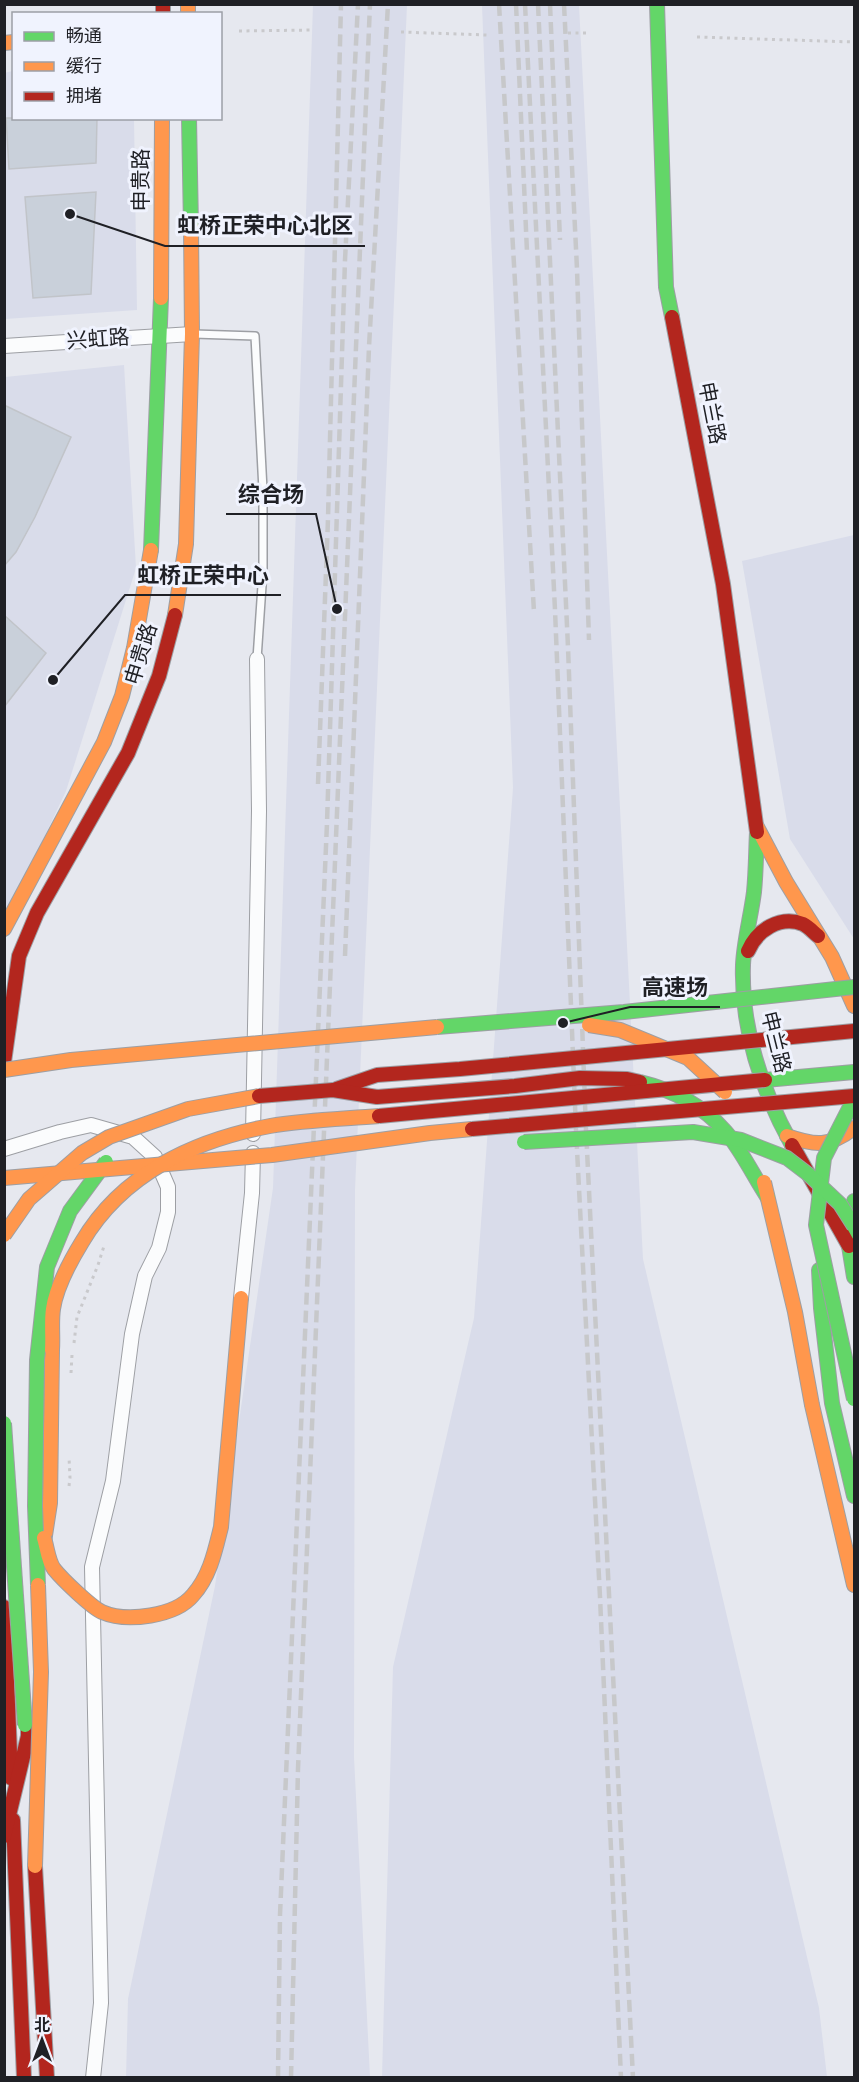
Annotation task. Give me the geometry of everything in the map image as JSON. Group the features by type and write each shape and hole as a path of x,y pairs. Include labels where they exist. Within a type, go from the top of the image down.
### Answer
{"main road":[{"name":"申兰路","path":"657,4 666,287 723,584 757,827 754,890 743,964 746,1017 756,1065 786,1136 849,1246"},
{"name":"申贵路","path":"4,929 104,742 122,696 134,648 151,552 160,334 162,120"},
{"name":"申贵路","path":"4,1062 19,956 37,913 128,753 159,676 175,614 186,544 192,334 189,120"},
{"name":"申兰路","path":"757,827 786,882 832,957 855,1006"},
{"path":"743,964 751,943 763,930 784,921 804,925 820,938"},
{"path":"4,1070 71,1060 624,1012 855,987"},
{"path":"502,1021 561,1020 620,1030 687,1058 734,1100 755,1140 795,1312 812,1405 855,1585"},
{"path":"697,1046 810,1022"},
{"path":"333,1090 377,1075 855,1031"},
{"path":"7,1675 41,1567 50,1503 53,1307 69,1266 83,1240 107,1205 133,1180 171,1158 209,1141 271,1126 855,1072"},
{"path":"4,1235 29,1199 82,1152 109,1137 188,1109 270,1094 333,1090 377,1097 515,1086 580,1078 627,1079 664,1088 699,1107 725,1131 768,1198"},
{"path":"272,1155 430,1133 855,1096"},
{"path":"855,1102 850,1107 824,1158 816,1225 821,1308 832,1403 855,1496"},
{"path":"36,1866 41,1672 35,1506 37,1360 47,1268 70,1211 116,1149 150,1122"},
{"path":"786,1136 807,1143 831,1144 855,1128"},
{"path":"514,1143 693,1132 741,1140 787,1158 840,1204 855,1226"},
{"path":"4,1178 272,1155 410,1150"},
{"name":"申兰路","path":"855,1201 849,1246 855,1277"},
{"path":"816,1225 855,1401"},
{"path":"35,1506 52,1567 102,1612 135,1618 170,1612 193,1596 212,1563 220,1527 241,1298"},
{"path":"795,1312 832,1403"},
{"path":"4,1423 36,1866 47,2078"},
{"path":"4,1607 24,2078"},
{"path":"4,1836 28,1736 27,1608"}],"street":[{"name":"兴虹路","path":"4,346 160,334 192,334"},
{"path":"241,1298 252,1192 259,811 257,659"},
{"path":"4,1149 91,1125 132,1137 155,1157 168,1187 168,1212 161,1239 146,1276 132,1334 113,1481 92,1567 101,2003 93,2078"}],"lane":[{"path":"192,334 255,336 263,490 263,571 257,659"}],"path":[{"path":"239,31 312,30"},
{"path":"402,32 487,35"},
{"path":"568,33 588,33"},
{"path":"697,37 855,42"}],"shaded area":[{"path":"313,5 407,5 355,1190 354,1757 370,2077 126,2078 128,1999 215,1586 273,1188"},
{"path":"482,5 579,5 643,1259 819,2008 827,2077 382,2078 393,1667 474,1318 513,788"},
{"path":"12,71 12,120 134,120 137,310 5,319 4,73"},
{"path":"124,365 136,568 66,791 5,920 5,377"},
{"path":"854,535 854,939 790,839 742,561"}],"building":[{"path":"6,118 12,118 12,120 97,120 96,163 9,169"},
{"path":"96,192 91,294 33,298 25,197"},
{"path":"4,405 71,437 35,517 16,552 4,566"},
{"path":"4,615 46,653 4,707"}],"railway":[{"path":"318,784 328,519 341,4"},
{"path":"278,2078 280,1915 327,823 345,260 358,4"},
{"path":"291,2078 298,1769 370,4"},
{"path":"345,956 369,347 388,4"},
{"path":"499,4 534,612"},
{"path":"516,4 527,252"},
{"path":"525,4 555,610 576,1130 600,1597 621,2078"},
{"path":"538,4 568,647 586,1130 633,2078"},
{"path":"550,4 560,240"},
{"path":"564,4 577,269 589,640"}],"traffic: fast":[{"path":"657,4 666,287 672,317"},
{"path":"189,120 191,227"},
{"path":"151,550 161,298"},
{"path":"757,832 754,892 745,947 743,989 750,1035 763,1081 792,1145"},
{"path":"437,1027 624,1012 854,987"},
{"path":"765,1080 854,1072"},
{"path":"640,1082 675,1094 697,1106 716,1122 736,1146 768,1198"},
{"path":"854,1103 824,1158 816,1225 854,1399"},
{"path":"524,1142 693,1132 741,1140 787,1158 840,1204 854,1226"},
{"path":"38,1585 35,1506 37,1360 47,1267 70,1211 106,1162"},
{"path":"854,1201 849,1246 854,1277"},
{"path":"819,1270 832,1403 854,1496"},
{"path":"4,1423 25,1725"}],"traffic: slow":[{"path":"188,4 188,12"},
{"path":"4,43 12,42"},
{"path":"161,298 162,120"},
{"path":"175,615 186,544 192,334 191,227"},
{"path":"4,929 104,742 122,696 134,648 151,550"},
{"path":"757,827 786,882 832,957 854,1006"},
{"path":"589,1025 620,1030 688,1058 725,1092"},
{"path":"4,1070 71,1060 437,1027"},
{"path":"4,1235 29,1199 82,1153 109,1137 188,1109 259,1096"},
{"path":"52,1350 53,1309 57,1292 69,1266 98,1218 139,1179 188,1151 242,1132 297,1122 379,1116"},
{"path":"787,1136 806,1142 822,1143 837,1139 854,1128"},
{"path":"4,1178 272,1155 472,1129"},
{"path":"764,1182 795,1312 812,1405"},
{"path":"44,1538 54,1569 91,1605 102,1612 124,1617 163,1613 185,1602 199,1588 208,1571 221,1527 241,1298"},
{"path":"44,1542 50,1503 52,1350"},
{"path":"812,1405 854,1585"},
{"path":"35,1866 41,1672 38,1585"}],"traffic: jam":[{"path":"163,4 163,12"},
{"path":"672,317 723,584 757,832"},
{"path":"4,1062 19,956 37,913 128,753 159,676 175,615"},
{"path":"748,951 763,931 786,921 803,924 818,936"},
{"path":"336,1089 377,1075 854,1031"},
{"path":"259,1096 333,1090 377,1097 515,1086 580,1078 627,1079 640,1082"},
{"path":"379,1116 765,1080"},
{"path":"472,1129 854,1096"},
{"path":"792,1145 849,1246"},
{"path":"4,1607 11,1778"},
{"path":"4,1836 28,1736 28,1719"},
{"path":"13,1820 24,2078"},
{"path":"35,1866 47,2078"}],"place":[{"name":"虹桥正荣中心北区","path":"70,214"},
{"name":"综合场","path":"337,609"},
{"name":"虹桥正荣中心","path":"53,680"},
{"name":"高速场","path":"563,1023"}]}
